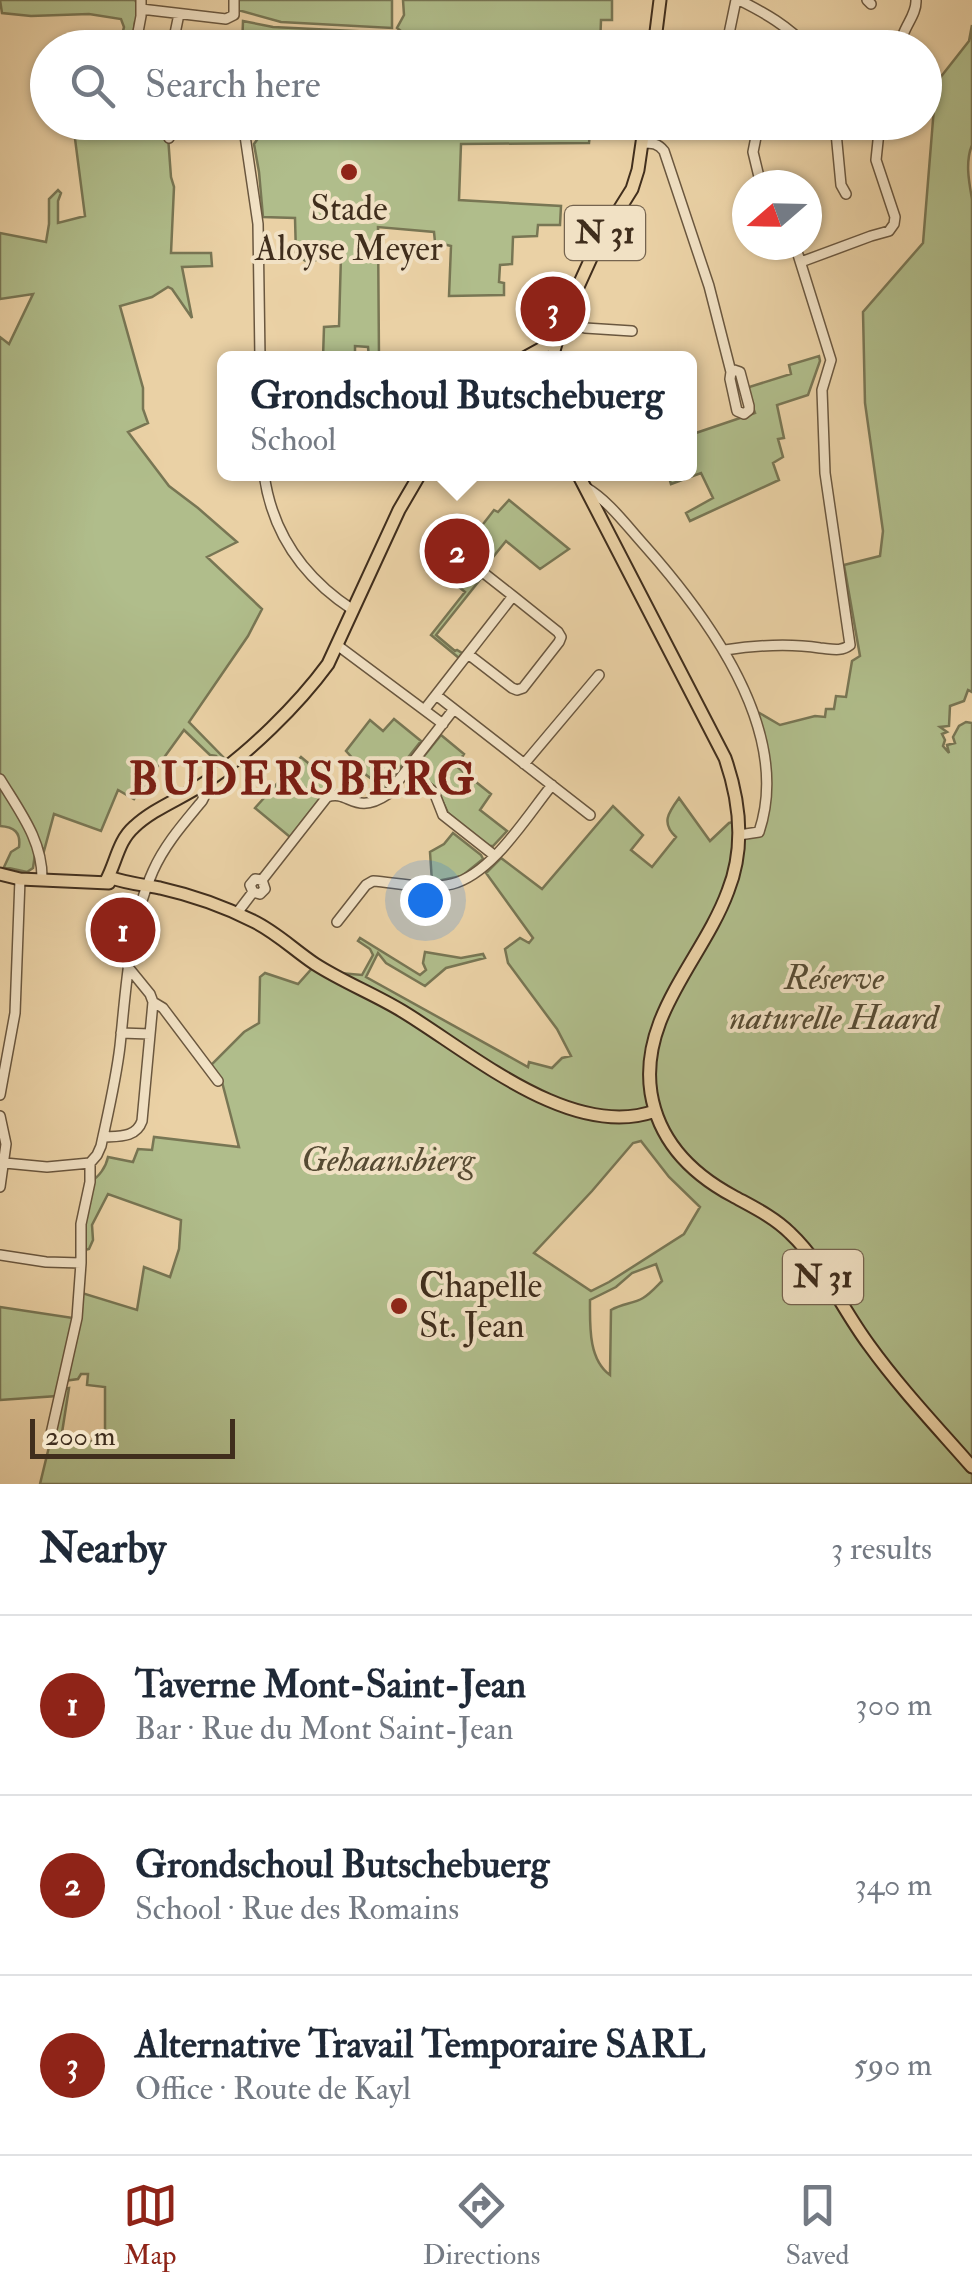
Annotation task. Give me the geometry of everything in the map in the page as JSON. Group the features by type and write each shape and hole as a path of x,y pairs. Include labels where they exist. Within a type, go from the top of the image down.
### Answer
{"main road":[{"path":"656,30 660,0"},
{"name":"N 31","path":"551,351 597,245 632,188 642,140"},
{"path":"0,874 96,884 107,879 121,844 134,826 202,786 250,747 314,684 328,664 416,481"},
{"name":"N 31","path":"582,481 725,758 738,812 736,862 728,891 656,1031 650,1076 655,1110 673,1146 695,1172 771,1218 806,1250 870,1348 972,1467"},
{"path":"107,879 118,887 166,890 259,924 328,972 400,1009 534,1094 569,1108 611,1116 629,1118 655,1110"}],"street":[{"path":"138,30 141,5 226,19 234,14 234,0"},
{"path":"730,30 738,0 766,12 787,30"},
{"path":"904,30 916,9 916,0"},
{"path":"176,30 179,14"},
{"path":"246,140 258,224 260,351"},
{"path":"755,140 757,170"},
{"path":"837,140 841,185 846,194"},
{"path":"725,650 758,644 841,650 850,645 824,473 822,390 831,360 801,262 889,232 895,217 876,160 878,140"},
{"path":"642,143 653,143 664,151 709,286 731,372"},
{"path":"562,322 632,332"},
{"path":"266,481 276,520 296,559 334,598 353,610"},
{"path":"585,487 600,496 658,560 725,650 759,732 768,774 759,832 739,836"},
{"path":"468,654 518,690 561,637 471,563"},
{"path":"425,709 513,596"},
{"path":"337,645 443,724"},
{"path":"524,764 600,675"},
{"path":"436,696 590,814"},
{"path":"237,913 253,892 252,882 262,880 327,798 333,794 364,804 388,794 454,710"},
{"path":"406,771 434,792 444,815 494,856"},
{"path":"0,779 38,846 42,880"},
{"path":"337,922 373,881 432,886 472,876 494,856 552,785"},
{"path":"50,1438 72,1348 82,1263 81,1224 90,1163 103,1137 128,966 147,886 162,853 202,801 202,786"},
{"path":"0,1095 15,1013 20,879"},
{"path":"103,1137 136,1132 142,1120 153,1002 128,966"},
{"path":"153,1002 162,1008 218,1081"},
{"path":"121,1033 150,1034"},
{"path":"0,1116 6,1144 0,1186"},
{"path":"5,1163 47,1167 90,1163"},
{"path":"0,1255 82,1263"}],"green space":[{"path":"0,0 135,0 138,5 134,30 123,30 121,19 89,14 2,13"},
{"path":"238,0 392,0 392,28 281,22 238,10"},
{"path":"403,0 612,0 612,20 601,20 601,30 400,30 397,28 404,15"},
{"path":"243,21 273,27 334,30 243,30"},
{"path":"972,25 972,145 968,165 972,199 972,692 968,690 964,701 950,706 949,726 940,727 947,732 942,734 943,746 949,753 947,745 955,743 953,737 959,726 972,723 972,1484 40,1484 63,1389 69,1388 61,1439 105,1442 105,1387 87,1385 88,1374 64,1381 79,1292 137,1310 144,1267 170,1277 179,1249 181,1220 108,1194 92,1225 89,1249 81,1251 90,1182 102,1171 108,1157 133,1162 138,1149 152,1150 154,1137 239,1147 222,1082 210,1066 244,1032 259,1023 260,977 265,973 298,984 316,964 328,972 362,975 373,955 358,941 360,938 420,975 426,970 425,952 461,958 483,954 485,958 446,968 425,986 386,963 378,953 366,977 528,1067 529,1062 552,1068 562,1058 571,1056 557,1029 508,963 505,949 520,938 529,943 533,938 486,873 501,858 542,889 613,806 643,835 631,850 652,867 676,837 668,818 679,798 710,841 733,822 750,834 764,830 768,770 756,711 780,725 825,717 826,709 834,709 836,696 846,697 852,661 860,656 844,565 880,556 883,531 865,403 863,312 923,243 931,140 942,140 942,75 969,41","holes":["641,1141 669,1177 700,1207 684,1234 609,1282 591,1291 534,1253 633,1143","656,1264 662,1281 643,1298 611,1310 610,1375 594,1351 590,1300 616,1287 632,1273"]},
{"path":"75,140 168,140 174,187 171,253 211,253 212,266 182,267 192,318 168,287 152,297 120,306 143,388 148,423 128,432 169,486 237,542 207,557 262,609 189,722 225,759 222,762 210,755 184,730 134,799 118,790 101,831 54,814 44,851 0,775 0,337 9,344 33,294 0,299 0,233 46,242 49,199 58,190 58,223 85,216"},
{"path":"257,140 589,140 461,144 459,200 561,206 560,225 538,225 537,236 513,237 512,264 500,265 499,282 504,283 504,295 449,296 451,246 435,242 434,232 378,227 379,351 355,346 355,351 323,351 324,327 339,326 341,255 337,251 309,263 296,255 295,218 263,217 254,144"},
{"path":"819,356 808,395 777,405 784,438 778,439 783,457 773,463 779,480 690,521 686,513 713,498 701,473 697,474 697,433 755,413 746,388 791,374 789,365"},
{"path":"509,500 569,549 540,569 506,541 485,567 466,546 494,510 498,512"},
{"path":"463,569 483,576 436,635 462,653 459,658 431,635 465,592 448,578 455,578"},
{"path":"394,719 421,741 384,788 354,766 356,762 346,751 370,720 383,731"},
{"path":"441,735 464,754 456,766 491,794 480,810 507,831 493,846 448,813 437,789 416,770"},
{"path":"301,757 332,783 290,837 255,808"},
{"path":"0,783 36,847 33,868 27,872 4,867 11,852 19,847 19,838 16,831 0,826"},
{"path":"453,833 483,859 462,876 432,882 430,852"},
{"path":"0,1307 73,1318 57,1396 0,1400"}],"place":[{"name":"Stade Aloyse Meyer","path":"349,172"},
{"name":"Alternative Travail Temporaire SARL","path":"553,309"},
{"name":"Grondschoul Butschebuerg","path":"457,551"},
{"name":"Taverne Mont-Saint-Jean","path":"123,930"},
{"name":"Chapelle St. Jean","path":"399,1306"}],"district":[{"name":"BUDERSBERG","path":"303,780"}],"park label":[{"name":"Réserve naturelle Haard","path":"834,998"},
{"name":"Gehaansbierg","path":"388,1160"}]}
